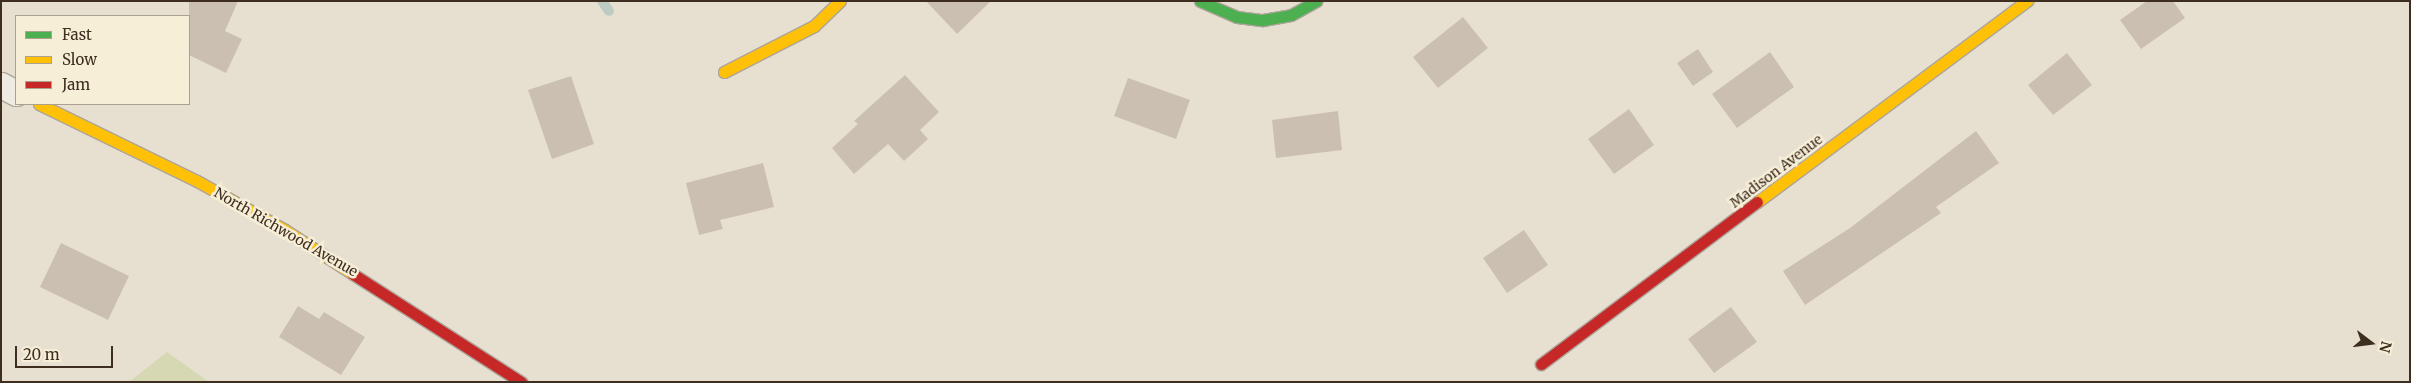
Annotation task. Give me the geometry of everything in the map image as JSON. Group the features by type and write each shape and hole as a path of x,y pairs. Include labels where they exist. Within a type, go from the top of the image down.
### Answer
{"street":[{"path":"724,72 814,26 840,1"},
{"path":"1200,1 1237,17 1263,20 1291,15 1316,1"},
{"name":"Madison Avenue","path":"1541,364 2027,1"},
{"path":"1,86 15,93"},
{"name":"North Richwood Avenue","path":"41,105 197,181 285,230 522,382"}],"green space":[{"path":"167,352 209,382 129,382"}],"building":[{"path":"189,1 238,1 225,31 242,39 226,73 190,55"},
{"path":"926,1 991,1 957,34"},
{"path":"2147,1 2173,1 2185,18 2141,49 2120,20"},
{"path":"1463,17 1488,48 1438,88 1413,57"},
{"path":"1698,49 1713,72 1693,86 1677,63"},
{"path":"1770,52 1794,87 1737,128 1712,94"},
{"path":"2067,53 2092,85 2053,115 2028,85"},
{"path":"905,75 939,112 920,130 928,139 904,161 888,144 854,174 832,148 858,124 854,121"},
{"path":"571,76 594,144 552,159 528,90"},
{"path":"1128,78 1190,100 1176,139 1114,116"},
{"path":"1629,109 1654,145 1614,174 1588,139"},
{"path":"1338,111 1342,150 1276,158 1272,120"},
{"path":"1976,131 1999,163 1936,207 1941,213 1805,305 1783,271 1850,228"},
{"path":"763,163 774,207 720,220 723,229 699,235 686,183"},
{"path":"1524,230 1548,265 1507,293 1483,258"},
{"path":"61,243 129,276 108,320 40,287"},
{"path":"298,306 319,319 324,312 365,337 341,375 279,337"},
{"path":"1731,307 1757,342 1714,373 1688,339"}],"waterway":[{"path":"602,1 609,11"}],"traffic: fast":[{"path":"1200,1 1237,17 1263,20 1291,15 1316,1"}],"traffic: slow":[{"path":"724,72 814,26 840,1"},
{"path":"1757,202 2027,1"},
{"path":"41,105 197,181 285,230 353,274"}],"traffic: jam":[{"path":"1541,364 1757,202"},
{"path":"353,274 521,382"}]}
